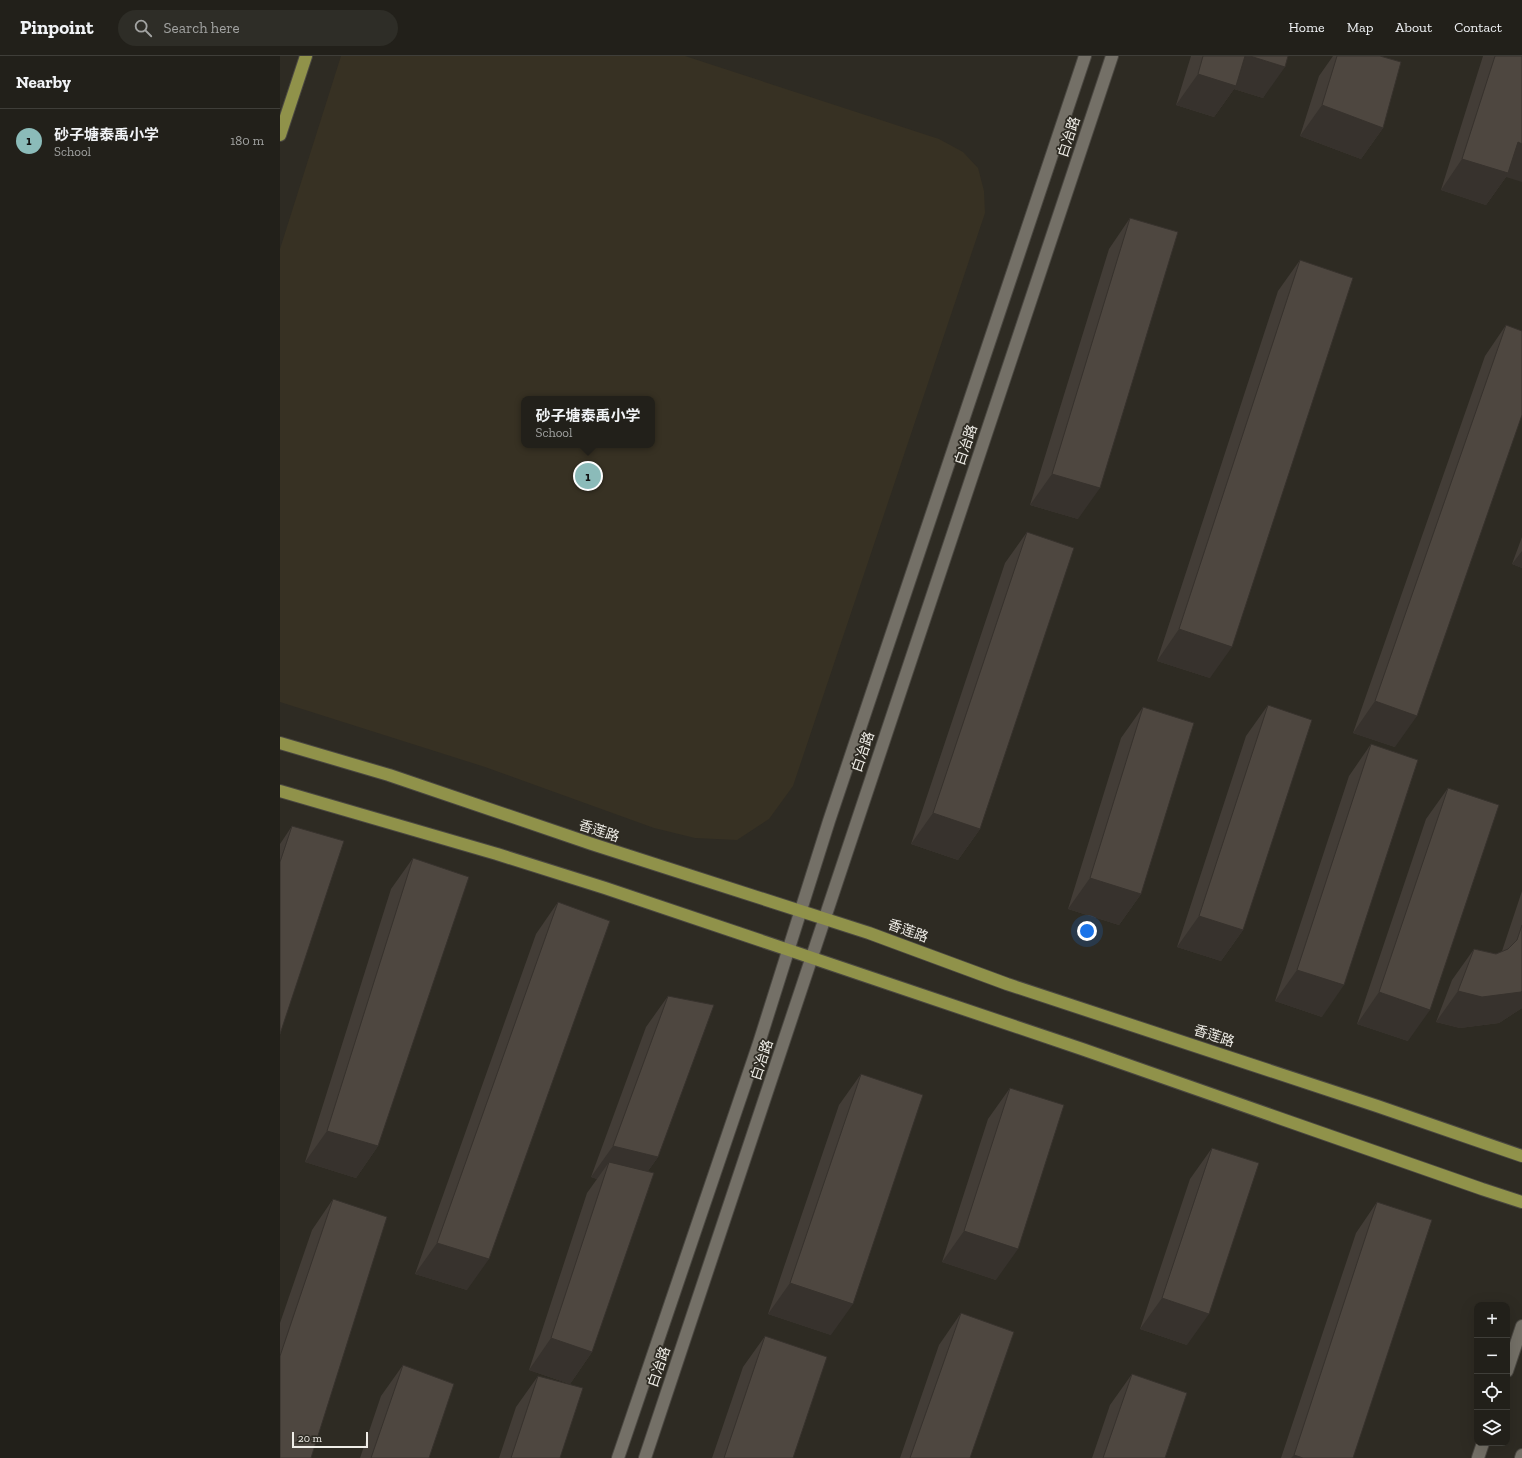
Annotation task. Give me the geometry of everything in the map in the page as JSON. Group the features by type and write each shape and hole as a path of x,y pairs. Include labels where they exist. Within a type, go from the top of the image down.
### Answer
{"main road":[{"path":"280,135 306,56"},
{"name":"香莲路","path":"280,743 389,776 592,844 869,933 1007,984 1377,1106 1522,1156"},
{"path":"280,791 497,854 605,888 1082,1049 1522,1202"}],"street":[{"name":"白冶路","path":"618,1458 759,1043 854,746 1085,56"},
{"name":"白冶路","path":"645,1458 1112,56"},
{"path":"1510,1362 1522,1326"},
{"path":"1478,1458 1482,1446"}],"shaded area":[{"path":"341,56 685,56 939,139 963,152 978,168 984,191 985,213 793,786 769,819 737,840 695,838 654,828 485,767 280,702 280,249"}],"building":[{"path":"1203,56 1245,56 1236,86 1198,74"},
{"path":"1250,56 1288,56 1285,67"},
{"path":"1337,56 1380,56 1401,62 1383,128 1322,105"},
{"path":"1495,56 1522,56 1522,144 1518,142 1508,173 1462,159"},
{"path":"1130,218 1178,232 1100,488 1052,474"},
{"path":"1300,260 1353,278 1232,647 1179,629"},
{"path":"1506,325 1522,331 1522,415 1417,716 1375,701"},
{"path":"1027,532 1074,548 980,829 933,813"},
{"path":"1268,705 1312,720 1243,930 1199,916"},
{"path":"1143,707 1194,723 1141,894 1090,878"},
{"path":"1371,744 1418,760 1344,985 1297,970"},
{"path":"1448,788 1499,805 1430,1010 1379,992"},
{"path":"292,826 344,841 280,1034 280,862"},
{"path":"413,858 469,877 378,1146 327,1131"},
{"path":"558,902 610,921 489,1259 437,1243"},
{"path":"1522,925 1522,991 1482,997 1458,991 1474,949 1496,954 1508,949 1517,940"},
{"path":"668,996 714,1005 658,1157 613,1146"},
{"path":"861,1074 923,1095 853,1304 790,1283"},
{"path":"1010,1088 1064,1105 1018,1249 964,1231"},
{"path":"1212,1148 1259,1163 1209,1314 1162,1298"},
{"path":"609,1162 654,1173 592,1352 551,1338"},
{"path":"333,1199 387,1217 311,1458 280,1458 280,1356"},
{"path":"1377,1202 1432,1220 1353,1458 1303,1458 1294,1455"},
{"path":"961,1313 1014,1332 970,1458 910,1458"},
{"path":"765,1336 827,1357 793,1458 724,1458"},
{"path":"403,1365 454,1384 429,1458 371,1458"},
{"path":"1132,1374 1187,1393 1165,1458 1103,1458"},
{"path":"538,1376 583,1388 560,1458 511,1458"}],"place":[{"name":"砂子塘泰禹小学","path":"588,476"}]}
